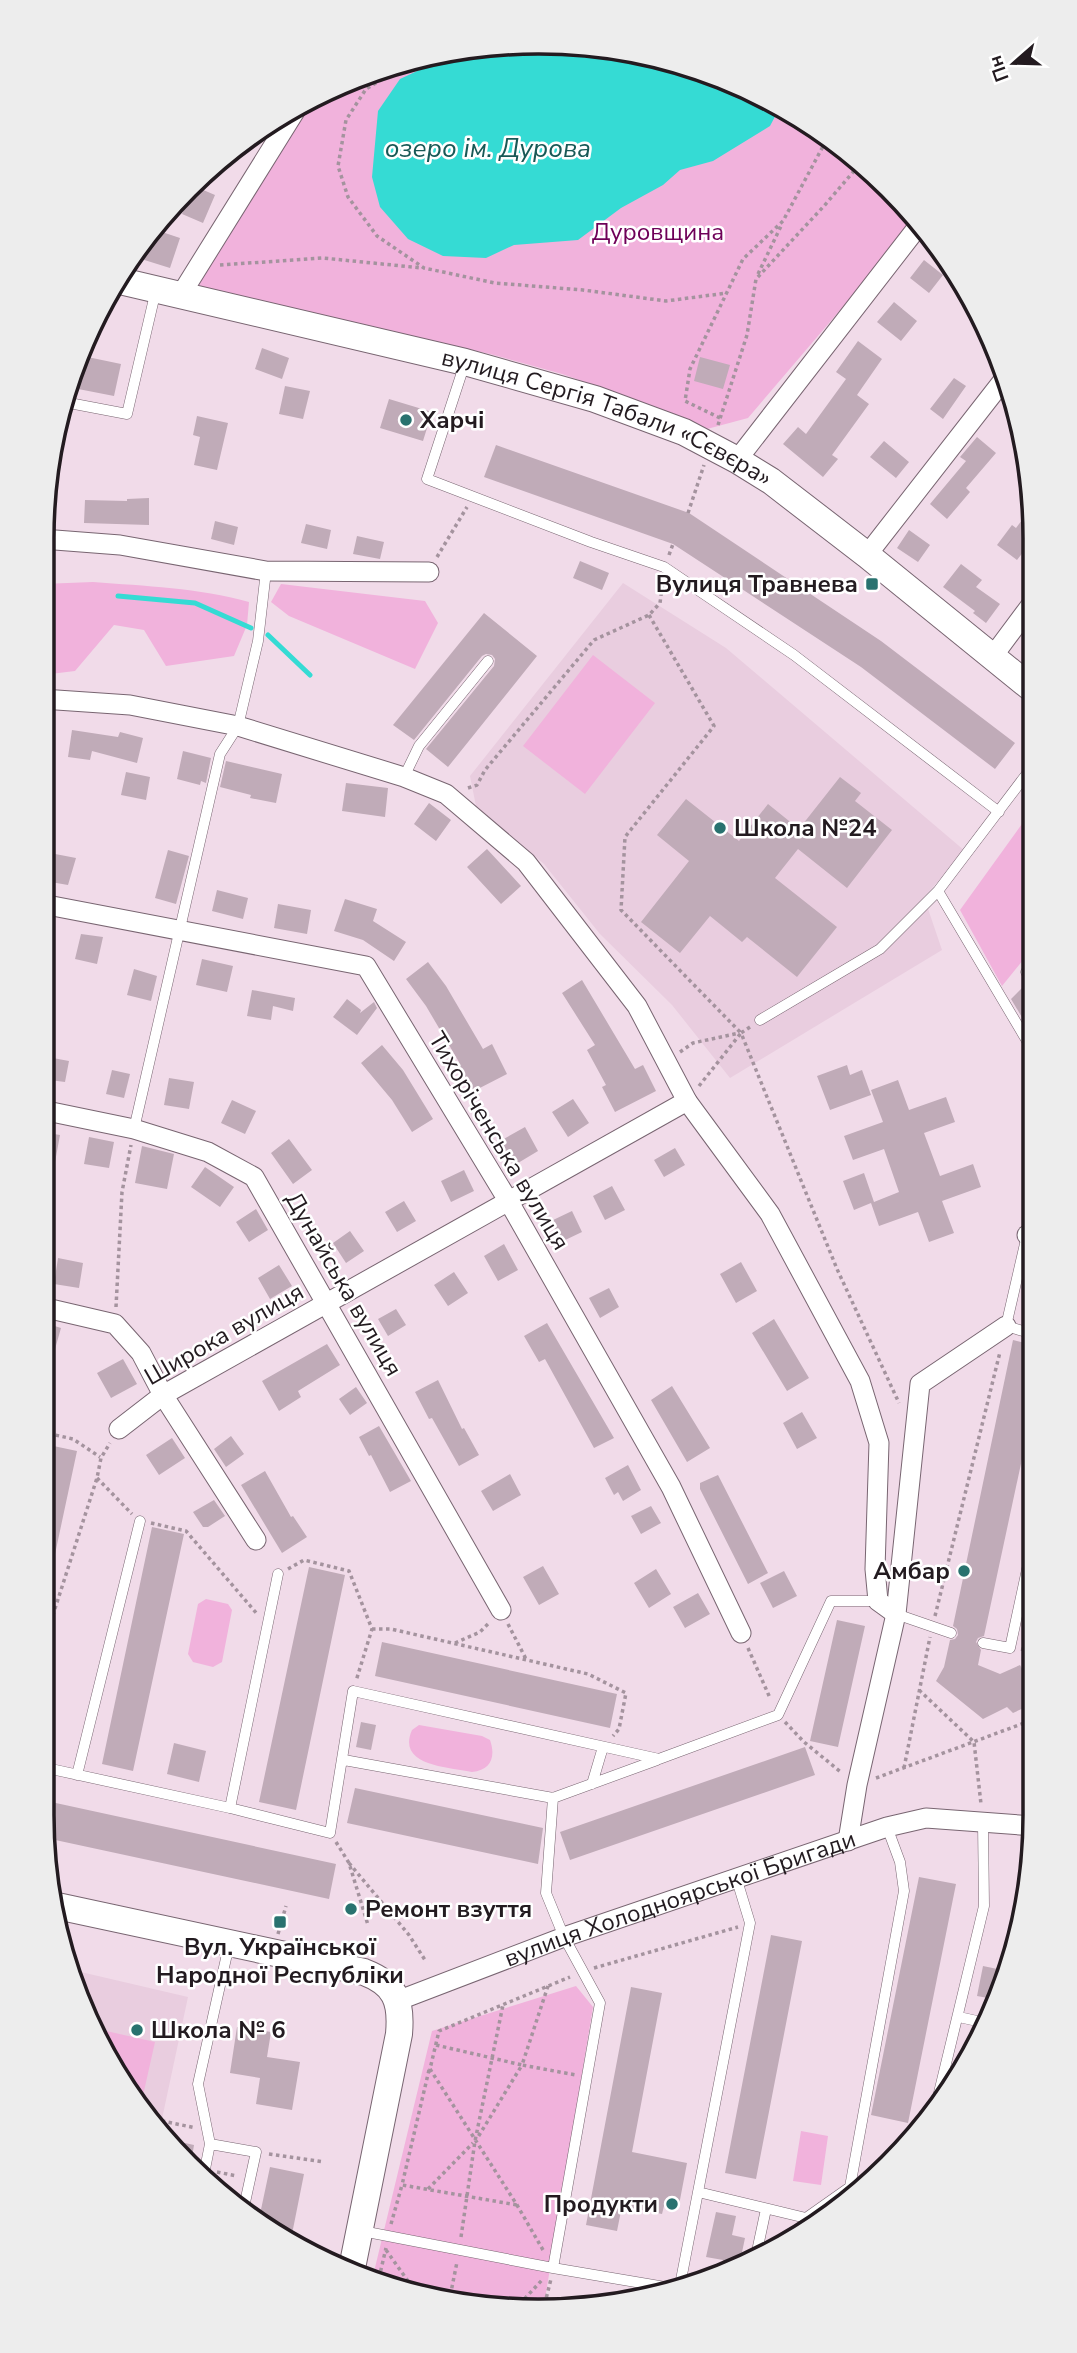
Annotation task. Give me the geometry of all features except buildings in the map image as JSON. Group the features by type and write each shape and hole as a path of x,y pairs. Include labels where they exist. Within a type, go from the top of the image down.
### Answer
{"main road":[{"name":"вулиця Сергія Табали «Сєвєра»","path":"127,283 465,362 595,399 662,423 710,445 771,481 1023,681"},
{"path":"64,1908 363,1972 382,1979 391,1988 400,2018 399,2034 353,2262"}],"street":[{"path":"168,293 199,266 286,126"},
{"path":"737,460 914,232"},
{"path":"867,555 998,387"},
{"path":"54,540 120,545 266,570 429,572"},
{"path":"993,656 1023,616"},
{"path":"54,700 130,705 238,726 404,777 446,794 526,862 637,1006 687,1101 770,1214 860,1381 879,1443 875,1569 878,1601 896,1614"},
{"name":"Тихоріченська вулиця","path":"54,906 366,966 509,1202 671,1487 741,1633"},
{"name":"Широка вулиця","path":"119,1429 163,1395 687,1101"},
{"name":"Дунайська вулиця","path":"54,1112 134,1129 208,1153 254,1177 501,1610"},
{"path":"54,1310 115,1324 141,1353 163,1395 256,1540"},
{"name":"вулиця Холодноярської Бригади","path":"397,2001 564,1937 848,1841 857,1785 896,1614 920,1384 1006,1326"},
{"path":"848,1841 887,1827 926,1818 1023,1825"}],"lane":[{"path":"74,404 127,414 168,293"},
{"path":"465,362 426,479 664,567 794,655 999,811"},
{"path":"134,1129 220,754 238,726 258,640 266,570"},
{"path":"404,777 419,746 488,661"},
{"path":"760,1020 880,948 938,891 1023,779"},
{"path":"938,891 1023,1036"},
{"path":"1023,1261 1006,1326 1023,1331"},
{"path":"77,1775 140,1521"},
{"path":"230,1808 278,1574"},
{"path":"983,1643 1010,1648 1023,1588"},
{"path":"344,1760 553,1798 778,1714 831,1601 878,1601"},
{"path":"896,1614 951,1633"},
{"path":"54,1770 330,1833 344,1760 353,1691 659,1759"},
{"path":"592,1784 603,1747"},
{"path":"553,1798 546,1893 564,1937 600,2003 553,2268"},
{"path":"942,2083 984,1906 983,1823"},
{"path":"850,2185 904,1891 900,1862 887,1827"},
{"path":"681,2277 750,1923 736,1877"},
{"path":"206,2167 211,2144 198,2084 229,1945"},
{"path":"959,2017 977,2021"},
{"path":"211,2144 256,2152 245,2200"},
{"path":"698,2192 806,2218 833,2199"},
{"path":"758,2246 766,2209"},
{"path":"360,2230 652,2285"}],"path":[{"path":"377,82 366,89 346,120 338,166 348,197 377,236 424,268"},
{"path":"688,513 747,335 755,279 823,147"},
{"path":"755,279 854,171"},
{"path":"720,418 685,401 690,369 743,259 783,221"},
{"path":"199,266 323,258 424,268 495,283 583,290 666,301 727,293"},
{"path":"429,572 474,497"},
{"path":"464,790 477,785 485,770 594,639 649,615 660,603 664,567"},
{"path":"649,615 714,726 625,837 621,910 741,1033 837,1269 915,1437"},
{"path":"687,1101 741,1033 760,1020"},
{"path":"693,1043 741,1033"},
{"path":"115,1324 122,1192 134,1129"},
{"path":"904,1768 932,1626 1006,1326"},
{"path":"54,1435 73,1439 101,1458 54,1612"},
{"path":"97,1478 140,1521 186,1531 268,1626"},
{"path":"278,1574 304,1560 349,1571 372,1629 353,1691"},
{"path":"455,1643 480,1632 501,1610 526,1659"},
{"path":"372,1629 391,1629 588,1674 625,1693 619,1729 603,1747"},
{"path":"741,1633 778,1714 804,1742 857,1785 1023,1724"},
{"path":"1010,1648 1023,1650"},
{"path":"919,1690 974,1742 983,1823"},
{"path":"330,1833 349,1863 409,1935 425,1961"},
{"path":"349,1863 368,1925"},
{"path":"274,1953 286,1906"},
{"path":"517,2205 402,2185 439,2031 583,1971 750,1923"},
{"path":"428,2189 475,2141 522,2065 548,1986"},
{"path":"451,2290 475,2141 503,2005"},
{"path":"436,2045 587,2077"},
{"path":"429,2069 517,2205 553,2268 546,2299"},
{"path":"164,2121 208,2130"},
{"path":"256,2152 324,2162"},
{"path":"213,2173 250,2179"},
{"path":"385,2250 407,2280"},
{"path":"525,2299 553,2268"}],"shaded area":[{"name":"Школа №24","path":"623,583 726,648 965,851 924,897 942,950 730,1078 672,1005 600,934 544,864 476,806 470,776"},
{"name":"Школа № 6","path":"81,1972 188,1997 162,2119 119,2057 104,2029"}],"green space":[{"name":"Дуровщина","path":"507,55 602,58 664,71 724,91 781,119 833,154 881,196 910,228 748,418 707,429 562,374 490,354 192,286 288,124 324,104 383,80 444,64"},
{"path":"93,582 152,586 230,597 249,602 247,625 234,656 166,666 144,630 114,625 75,671 54,674 54,584"},
{"path":"281,584 425,601 438,623 415,669 289,616 271,602"},
{"path":"593,655 655,703 585,794 523,746"},
{"path":"1023,822 1023,960 1002,986 960,910"},
{"path":"206,1599 228,1604 232,1610 222,1662 213,1667 193,1662 188,1654 198,1604"},
{"path":"419,1725 482,1736 490,1740 490,1762 484,1769 472,1772 427,1763 411,1751 409,1742 412,1730"},
{"path":"576,1986 593,2007 545,2299 475,2295 413,2282 374,2270 432,2031"},
{"path":"105,2031 155,2042 143,2094"},
{"path":"801,2131 828,2136 821,2185 793,2181"}],"water":[{"name":"озеро ім. Дурова","path":"538,54 602,58 694,80 775,116 770,126 713,161 680,170 663,185 621,208 578,240 514,245 486,258 443,256 408,239 380,207 372,177 378,111 400,79 421,69 475,58"}],"waterway":[{"path":"118,596 195,603 251,628"},
{"path":"268,635 310,675"}],"place":[{"name":"Харчі","path":"406,420"},
{"name":"Вулиця Травнева","path":"872,584"},
{"name":"Школа №24","path":"720,828"},
{"name":"Амбар","path":"964,1571"},
{"name":"Ремонт взуття","path":"351,1909"},
{"name":"Вул. Української Народної Республіки","path":"280,1922"},
{"name":"Школа № 6","path":"137,2030"},
{"name":"Продукти","path":"672,2204"}]}
